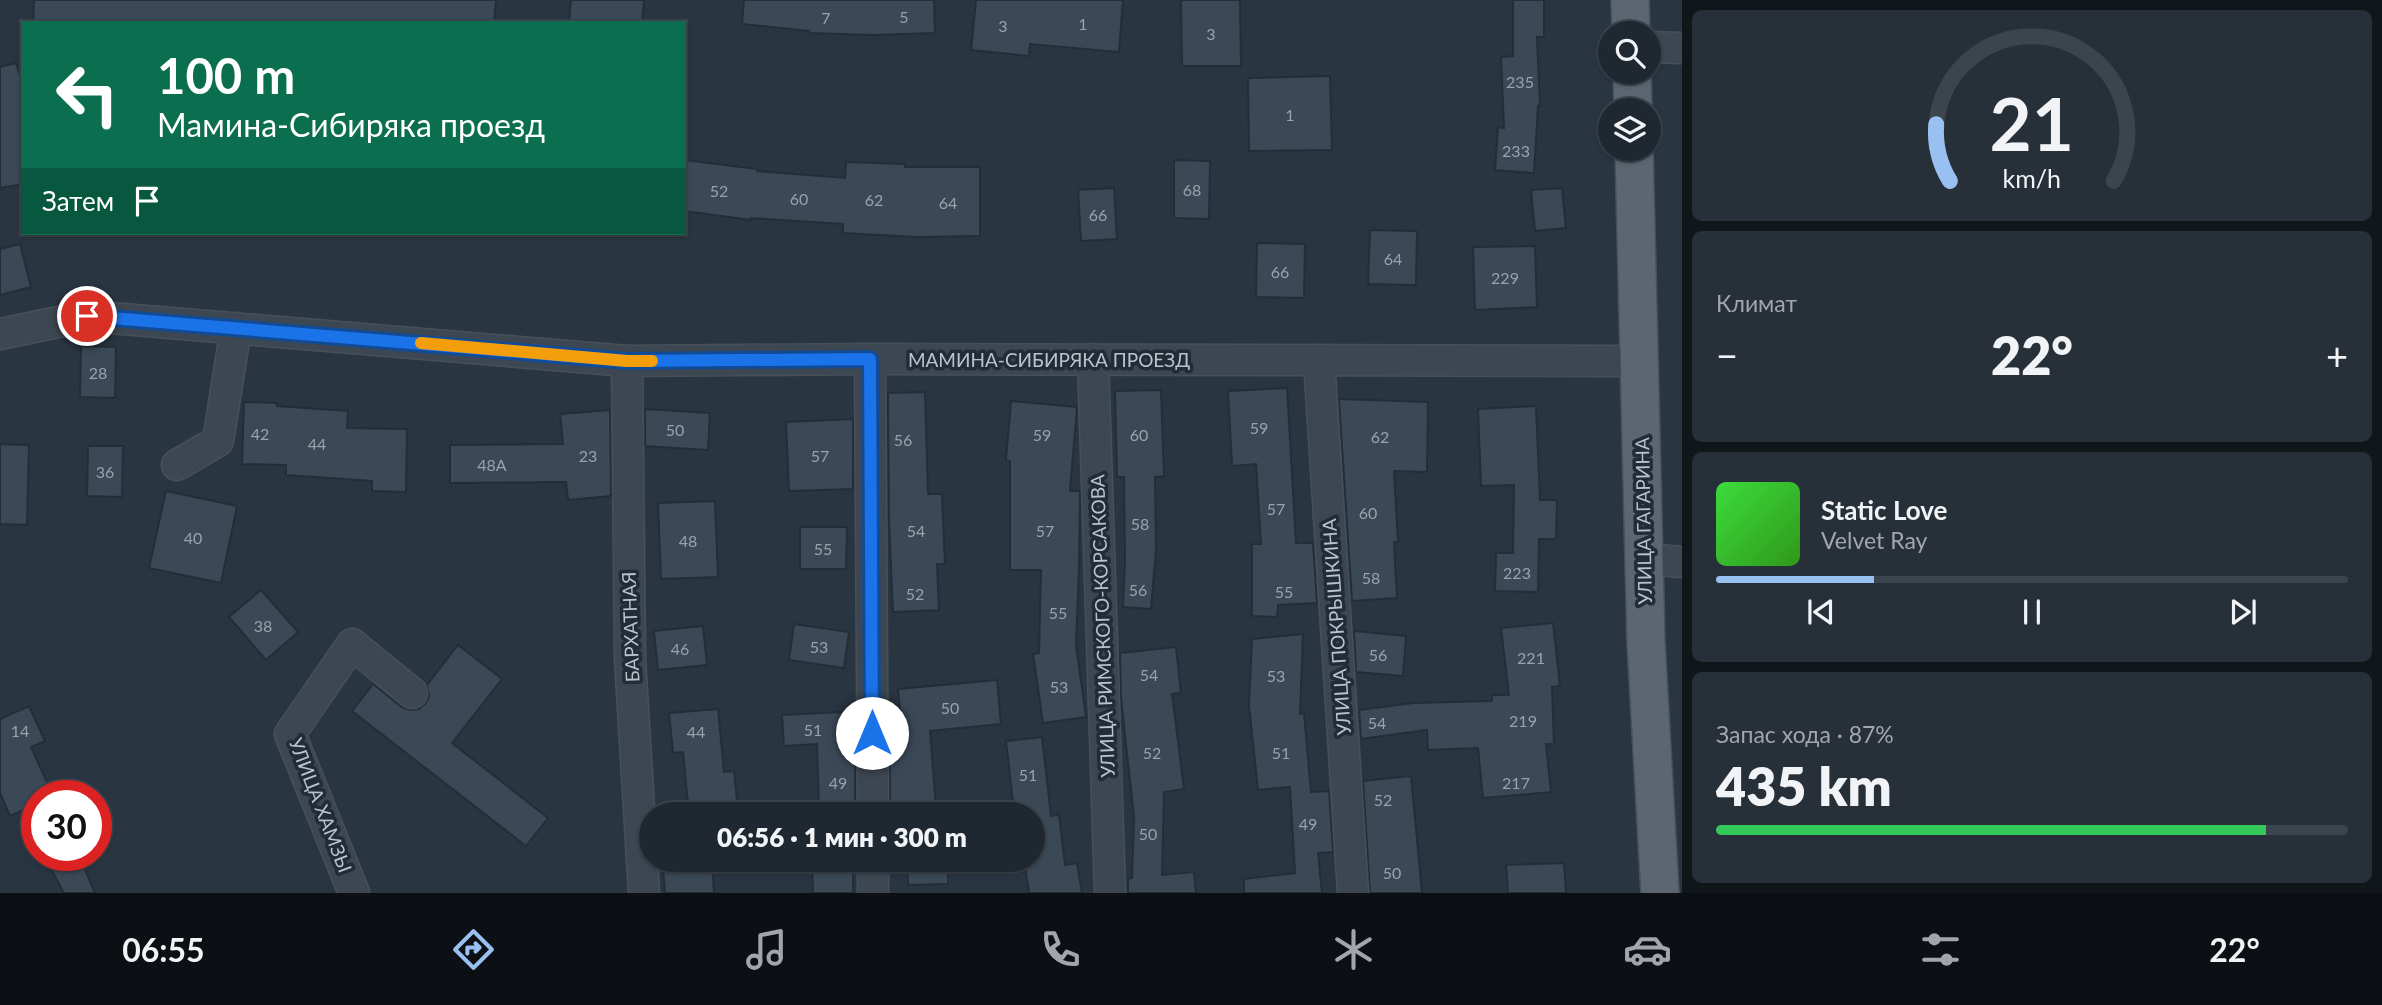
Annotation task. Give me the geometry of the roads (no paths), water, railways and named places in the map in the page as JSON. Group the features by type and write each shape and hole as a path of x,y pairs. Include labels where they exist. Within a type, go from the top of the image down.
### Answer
{"main road":[{"path":"1630,0 1631,21"},
{"name":"УЛИЦА ГАГАРИНА","path":"1634,161 1646,642 1660,893"}],"street":[{"path":"1661,47 1682,48"},
{"name":"МАМИНА-СИБИРЯКА ПРОЕЗД","path":"0,334 87,316 627,361 1639,361"},
{"path":"177,465 218,441 236,328"},
{"path":"870,359 873,802"},
{"name":"УЛИЦА РИМСКОГО-КОРСАКОВА","path":"1093,359 1110,893"},
{"name":"УЛИЦА ПОКРЫШКИНА","path":"1319,360 1353,893"},
{"name":"БАРХАТНАЯ","path":"627,361 630,658 644,893"},
{"path":"1645,559 1682,562"},
{"name":"УЛИЦА ХАМЗЫ","path":"354,893 290,734 352,644 412,693"},
{"path":"873,872 873,893"}]}
